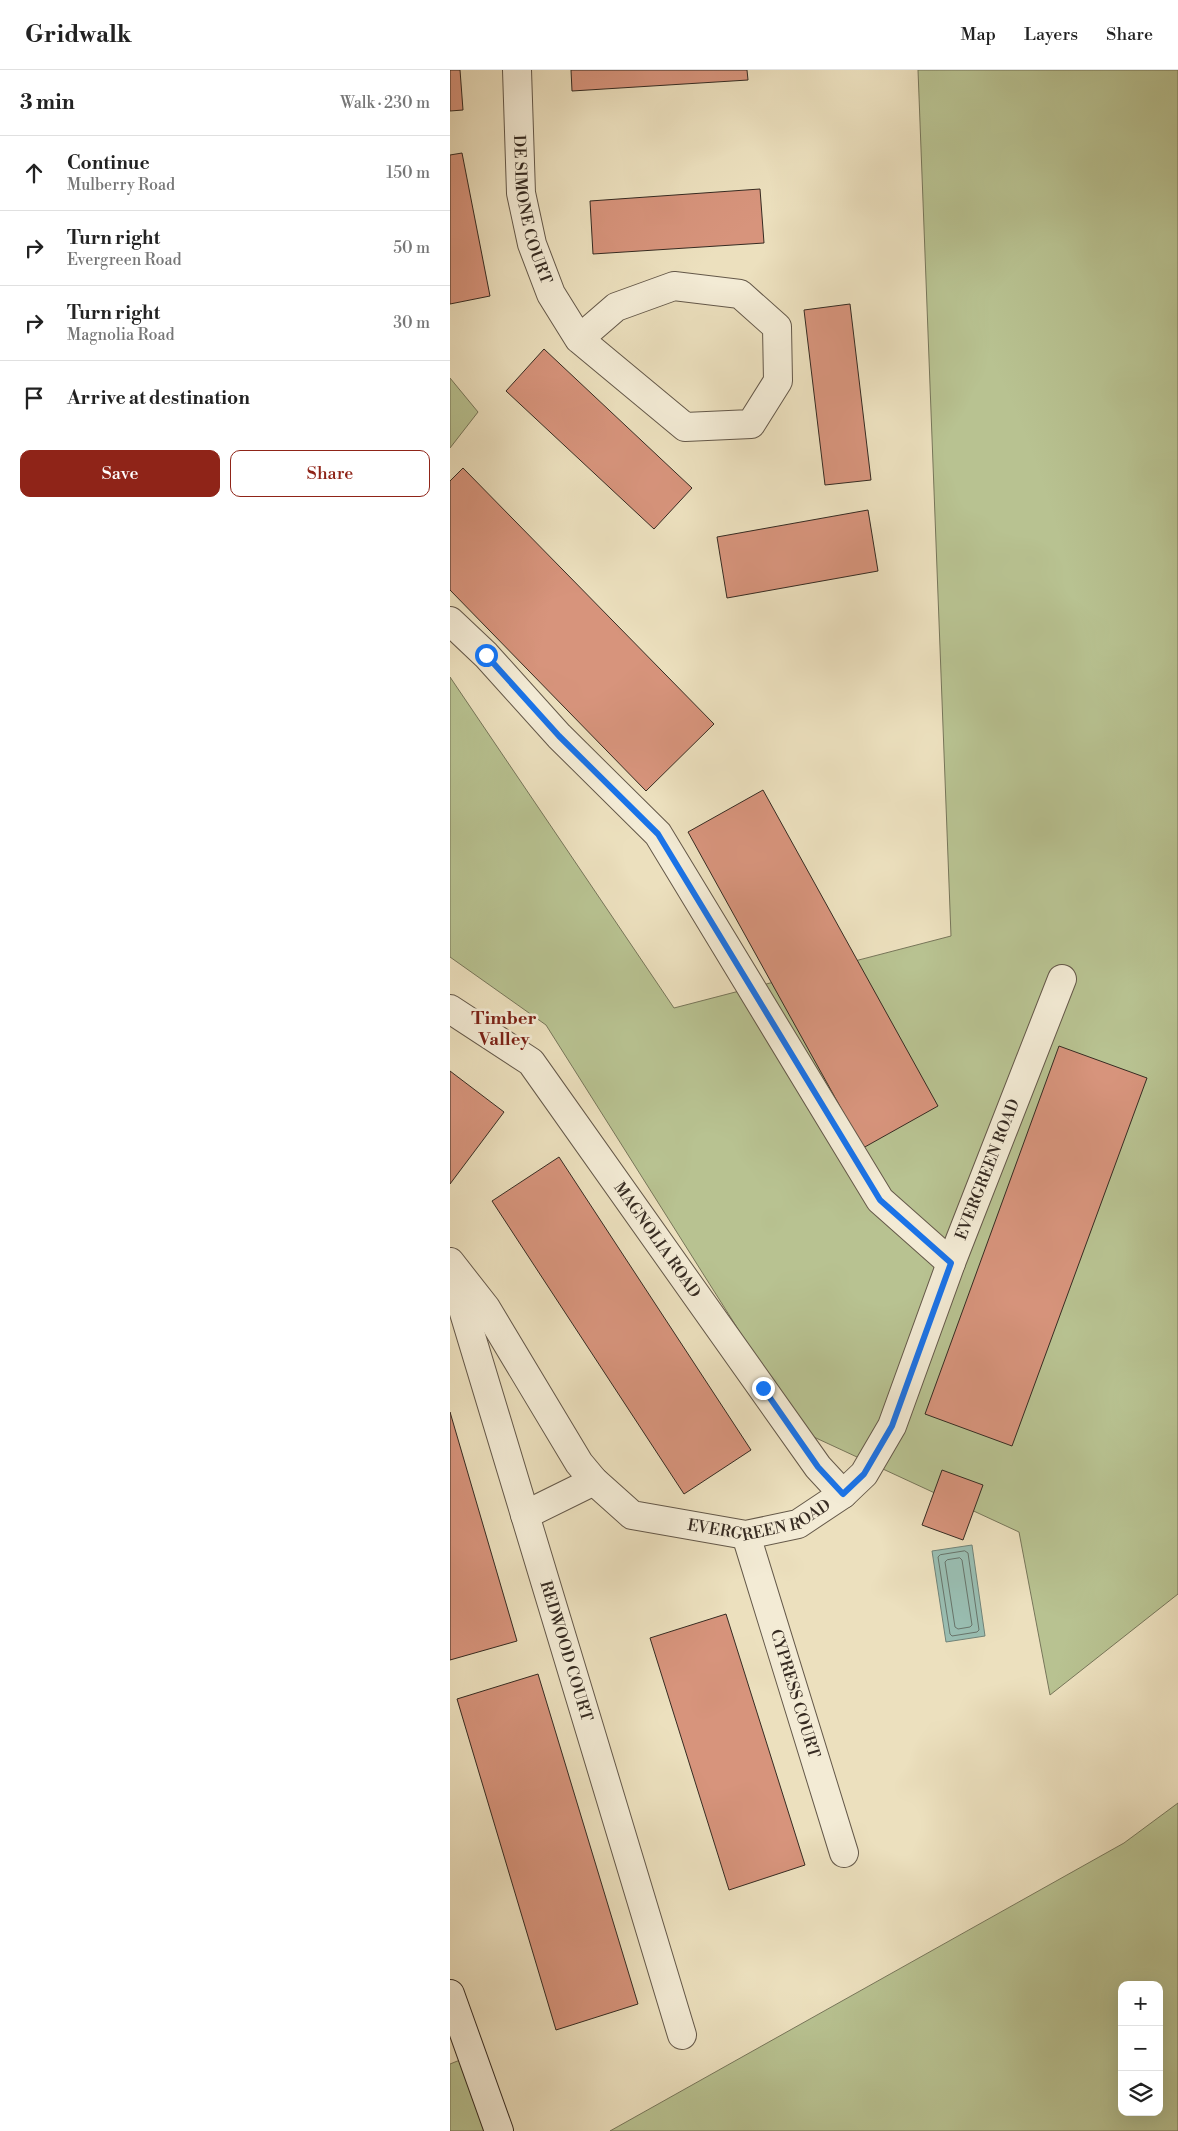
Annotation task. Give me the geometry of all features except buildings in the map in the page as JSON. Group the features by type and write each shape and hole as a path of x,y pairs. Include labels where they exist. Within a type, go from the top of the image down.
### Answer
{"street":[{"name":"DE SIMONE COURT","path":"517,70 521,193 532,244 551,294 579,339 685,428 751,424 778,380 777,327 740,294 674,286 616,307 579,339"},
{"path":"450,621 486,655 559,736 658,834 880,1200 951,1263"},
{"name":"EVERGREEN ROAD","path":"450,1262 486,1308 579,1463 594,1481 632,1515 746,1535 798,1524 843,1494 864,1474 892,1426 951,1263 1062,979"},
{"name":"MAGNOLIA ROAD","path":"450,1009 531,1062 818,1467 843,1494"},
{"name":"REDWOOD COURT","path":"450,1266 682,2036"},
{"path":"525,1515 594,1481"},
{"name":"CYPRESS COURT","path":"746,1535 844,1853"},
{"path":"450,1994 499,2131"}],"green space":[{"path":"918,70 1178,70 1178,1594 1050,1695 1019,1532 803,1432 546,1025 450,957 450,677 674,1008 951,936"},
{"path":"450,378 478,412 450,448"},
{"path":"1178,1803 1178,2131 610,2131 1124,1843"},
{"path":"460,2060 491,2131 450,2131 450,2064"}],"water":[{"path":"972,1545 985,1636 946,1642 932,1551"}],"district":[{"name":"Timber Valley","path":"504,1028"}],"route":[{"path":"486,655 559,736 658,834 880,1200 951,1263 892,1426 864,1474 843,1494 818,1467 763,1388"}]}
